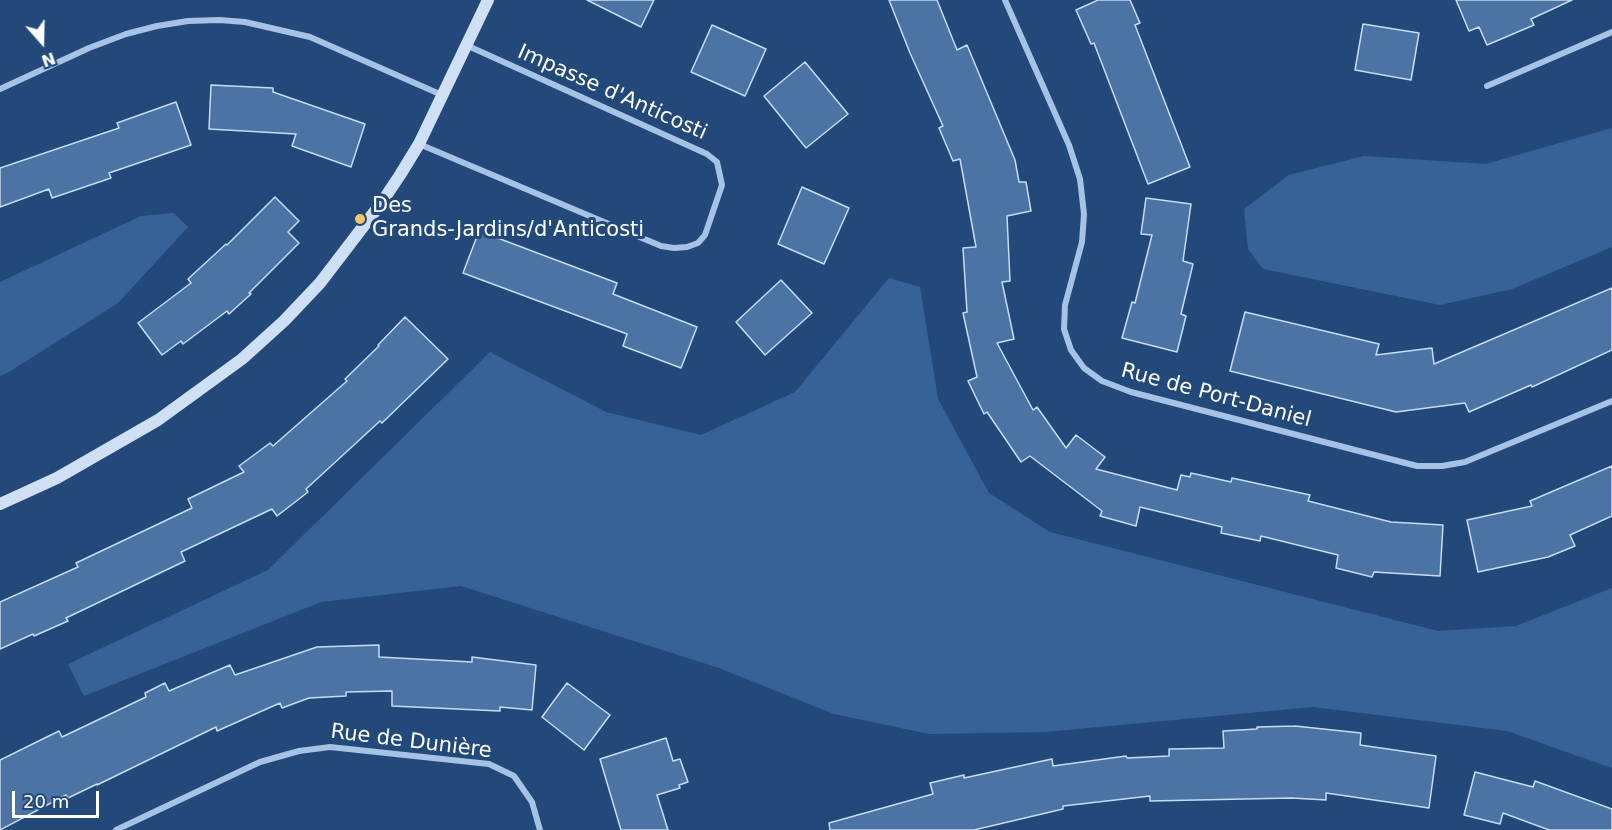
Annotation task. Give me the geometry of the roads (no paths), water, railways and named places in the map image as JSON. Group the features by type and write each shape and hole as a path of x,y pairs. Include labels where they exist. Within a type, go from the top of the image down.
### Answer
{"street":[{"path":"0,504 67,472 149,425 242,359 284,321 320,283 382,202 419,144 488,0"},
{"name":"Rue de Port-Daniel","path":"1005,0 1069,145 1080,179 1084,214 1082,242 1065,305 1064,329 1071,350 1083,368 1102,381 1131,392 1418,466 1442,466 1465,462 1612,401"},
{"path":"0,89 89,48 126,34 188,21 219,21 245,22 310,37 442,95"},
{"path":"1487,86 1612,32"},
{"name":"Impasse d'Anticosti","path":"419,144 661,246 687,247 698,243 705,235 722,185 717,162 707,154 466,45"},
{"name":"Rue de Dunière","path":"116,830 260,762 299,751 330,747 489,764 514,776 532,802 540,830"}],"place":[{"name":"Des Grands-Jardins/d'Anticosti","path":"360,219"}]}
